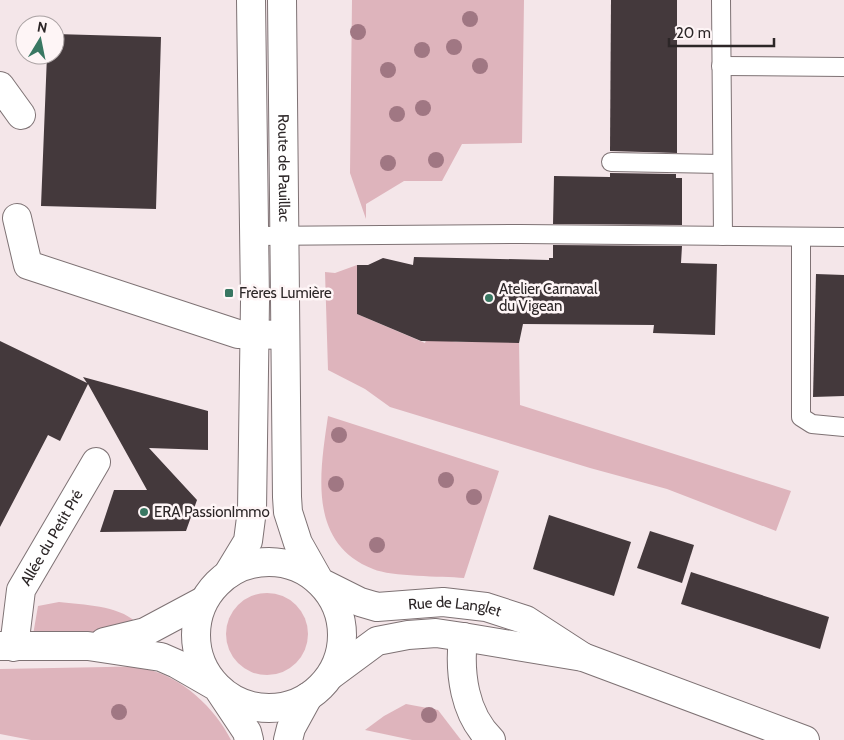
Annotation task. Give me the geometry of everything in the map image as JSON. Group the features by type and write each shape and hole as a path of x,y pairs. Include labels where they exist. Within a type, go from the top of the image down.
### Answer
{"street":[{"name":"Route de Pauillac","path":"228,574 248,541 252,510 254,236 251,0"},
{"name":"Route de Pauillac","path":"282,0 284,335 288,512 298,543 320,582"},
{"path":"0,86 22,115"},
{"path":"17,218 28,265 238,334 284,335"},
{"name":"Allée du Petit Pré","path":"7,646 21,590 96,462"},
{"path":"7,646 88,646 161,657 217,687 237,701 260,708 285,706 308,697 321,687 331,675 341,651 343,626 335,602 320,582 300,568 276,561 251,563 228,574 214,586 204,601 196,623 196,646 204,668 217,687 247,732 249,740"},
{"name":"Rue de Langlet","path":"320,582 360,602 377,607 443,602 486,607 526,620 583,657"},
{"path":"88,646 146,632 204,601"},
{"name":"Rue de Langlet","path":"331,675 377,641 436,633 583,657 805,740"},
{"path":"463,637 461,658 463,679 471,714 491,740"},
{"path":"288,740 291,728 308,697"}],"lane":[{"path":"721,0 723,236"},
{"path":"721,66 844,67"},
{"path":"611,162 722,164"},
{"path":"254,236 844,237"},
{"path":"801,237 800,417 812,424 844,427"}],"shaded area":[{"path":"352,0 524,0 522,143 462,144 442,181 404,181 366,204 366,219 350,173"},
{"path":"357,265 357,314 425,343 428,335 456,342 519,341 520,405 791,491 776,531 667,489 590,468 390,407 365,389 328,370 325,272 335,273"},
{"path":"328,416 499,471 464,578 381,572 352,557 337,542 328,524 323,504 321,482"},
{"path":"267,593 283,596 296,605 305,618 308,634 305,650 296,663 283,672 267,675 251,672 238,663 229,650 226,634 229,618 238,605 251,596"},
{"path":"59,602 110,609 128,616 136,622 96,634 33,635 38,606"},
{"path":"141,668 159,673 184,687 207,706 231,740 31,740 0,734 0,669"},
{"path":"406,704 438,710 461,740 412,740 365,730 384,716"}],"building":[{"path":"611,0 677,0 677,153 610,151"},
{"path":"65,34 161,37 156,209 41,206 47,65 65,65"},
{"path":"610,173 676,174 676,178 682,178 682,225 553,224 554,176 610,177"},
{"path":"553,245 682,246 681,263 717,264 715,335 653,333 654,325 523,324 519,343 421,341 357,314 357,265 368,265 383,258 413,265 414,257 549,260 549,258 553,258"},
{"path":"816,274 844,275 844,396 813,397"},
{"path":"0,341 87,383 83,377 208,411 208,450 149,448 197,500 186,531 100,532 114,490 147,490 88,384 60,441 48,435 0,527"},
{"path":"549,515 631,542 614,596 533,569"},
{"path":"650,531 694,545 682,583 637,568"},
{"path":"691,572 829,617 820,649 681,604"}],"place":[{"name":"Frères Lumière","path":"229,293"},
{"name":"Atelier Carnaval du Vigean","path":"489,298"},
{"name":"ERA PassionImmo","path":"144,512"}]}
